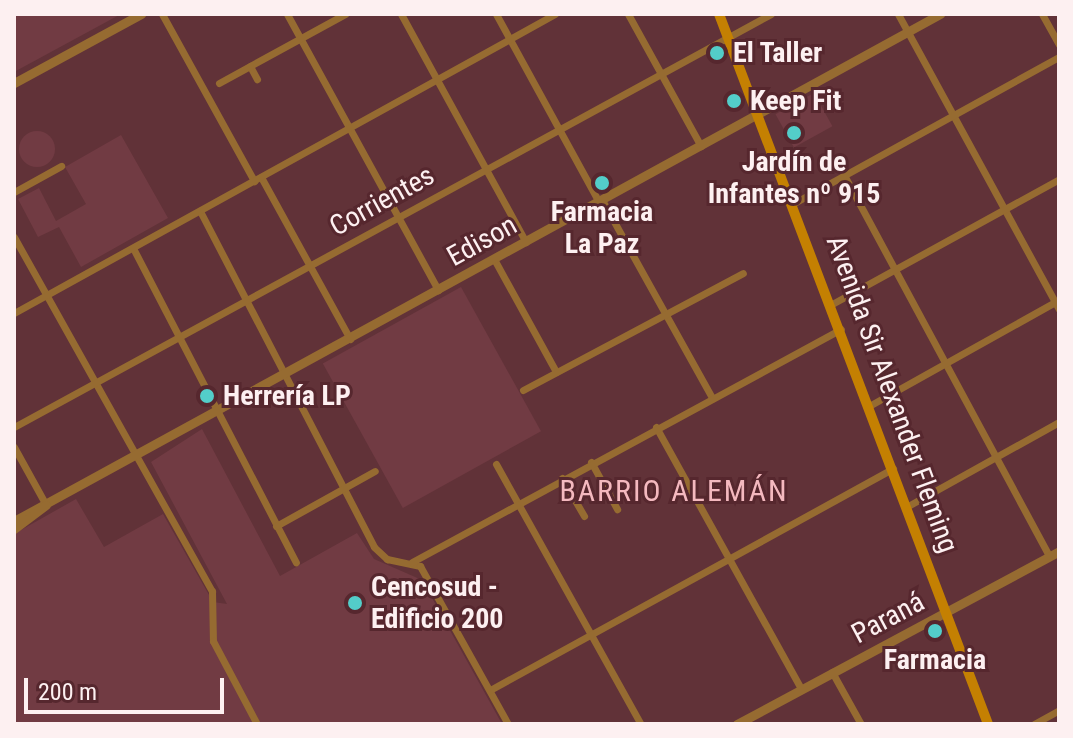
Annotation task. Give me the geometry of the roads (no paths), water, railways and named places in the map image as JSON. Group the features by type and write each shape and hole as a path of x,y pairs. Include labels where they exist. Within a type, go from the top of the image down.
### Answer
{"main road":[{"name":"Avenida Sir Alexander Fleming","path":"719,14 796,202 988,724"}],"street":[{"path":"14,83 141,14"},
{"path":"162,14 350,339"},
{"path":"287,14 438,290"},
{"path":"219,83 345,14"},
{"path":"401,14 526,242"},
{"path":"496,14 712,398"},
{"path":"14,313 555,14"},
{"path":"628,14 701,146"},
{"name":"Corrientes","path":"14,427 771,14"},
{"path":"869,406 945,362 1058,304 898,14"},
{"name":"Edison","path":"14,521 940,14"},
{"path":"1042,14 1059,45"},
{"path":"796,202 1059,57"},
{"path":"250,66 257,79"},
{"path":"14,192 61,166"},
{"path":"844,175 1049,556"},
{"path":"832,304 1059,179"},
{"path":"200,211 286,373 341,491 382,557 412,562 591,462 841,329"},
{"path":"14,237 212,591 213,641 257,724"},
{"path":"133,248 182,335 296,562"},
{"path":"494,259 556,372"},
{"path":"523,390 743,273"},
{"path":"908,506 1059,422"},
{"path":"656,427 801,689"},
{"path":"14,447 46,505"},
{"path":"591,462 617,509"},
{"path":"496,464 641,724"},
{"path":"490,690 893,468"},
{"path":"276,526 375,471"},
{"path":"562,478 584,516"},
{"name":"Edison","path":"14,529 46,505"},
{"name":"Paraná","path":"737,724 1059,551"},
{"path":"412,562 508,724"},
{"path":"832,672 861,724"},
{"path":"1034,724 1059,710"}],"place":[{"name":"El Taller","path":"717,53"},
{"name":"Keep Fit","path":"734,101"},
{"name":"Jardín de Infantes nº 915","path":"794,133"},
{"name":"Farmacia La Paz","path":"602,183"},
{"name":"Herrería LP","path":"207,396"},
{"name":"Cencosud - Edificio 200","path":"355,603"},
{"name":"Farmacia","path":"935,631"}],"district":[{"name":"BARRIO ALEMÁN","path":"674,491"}]}
